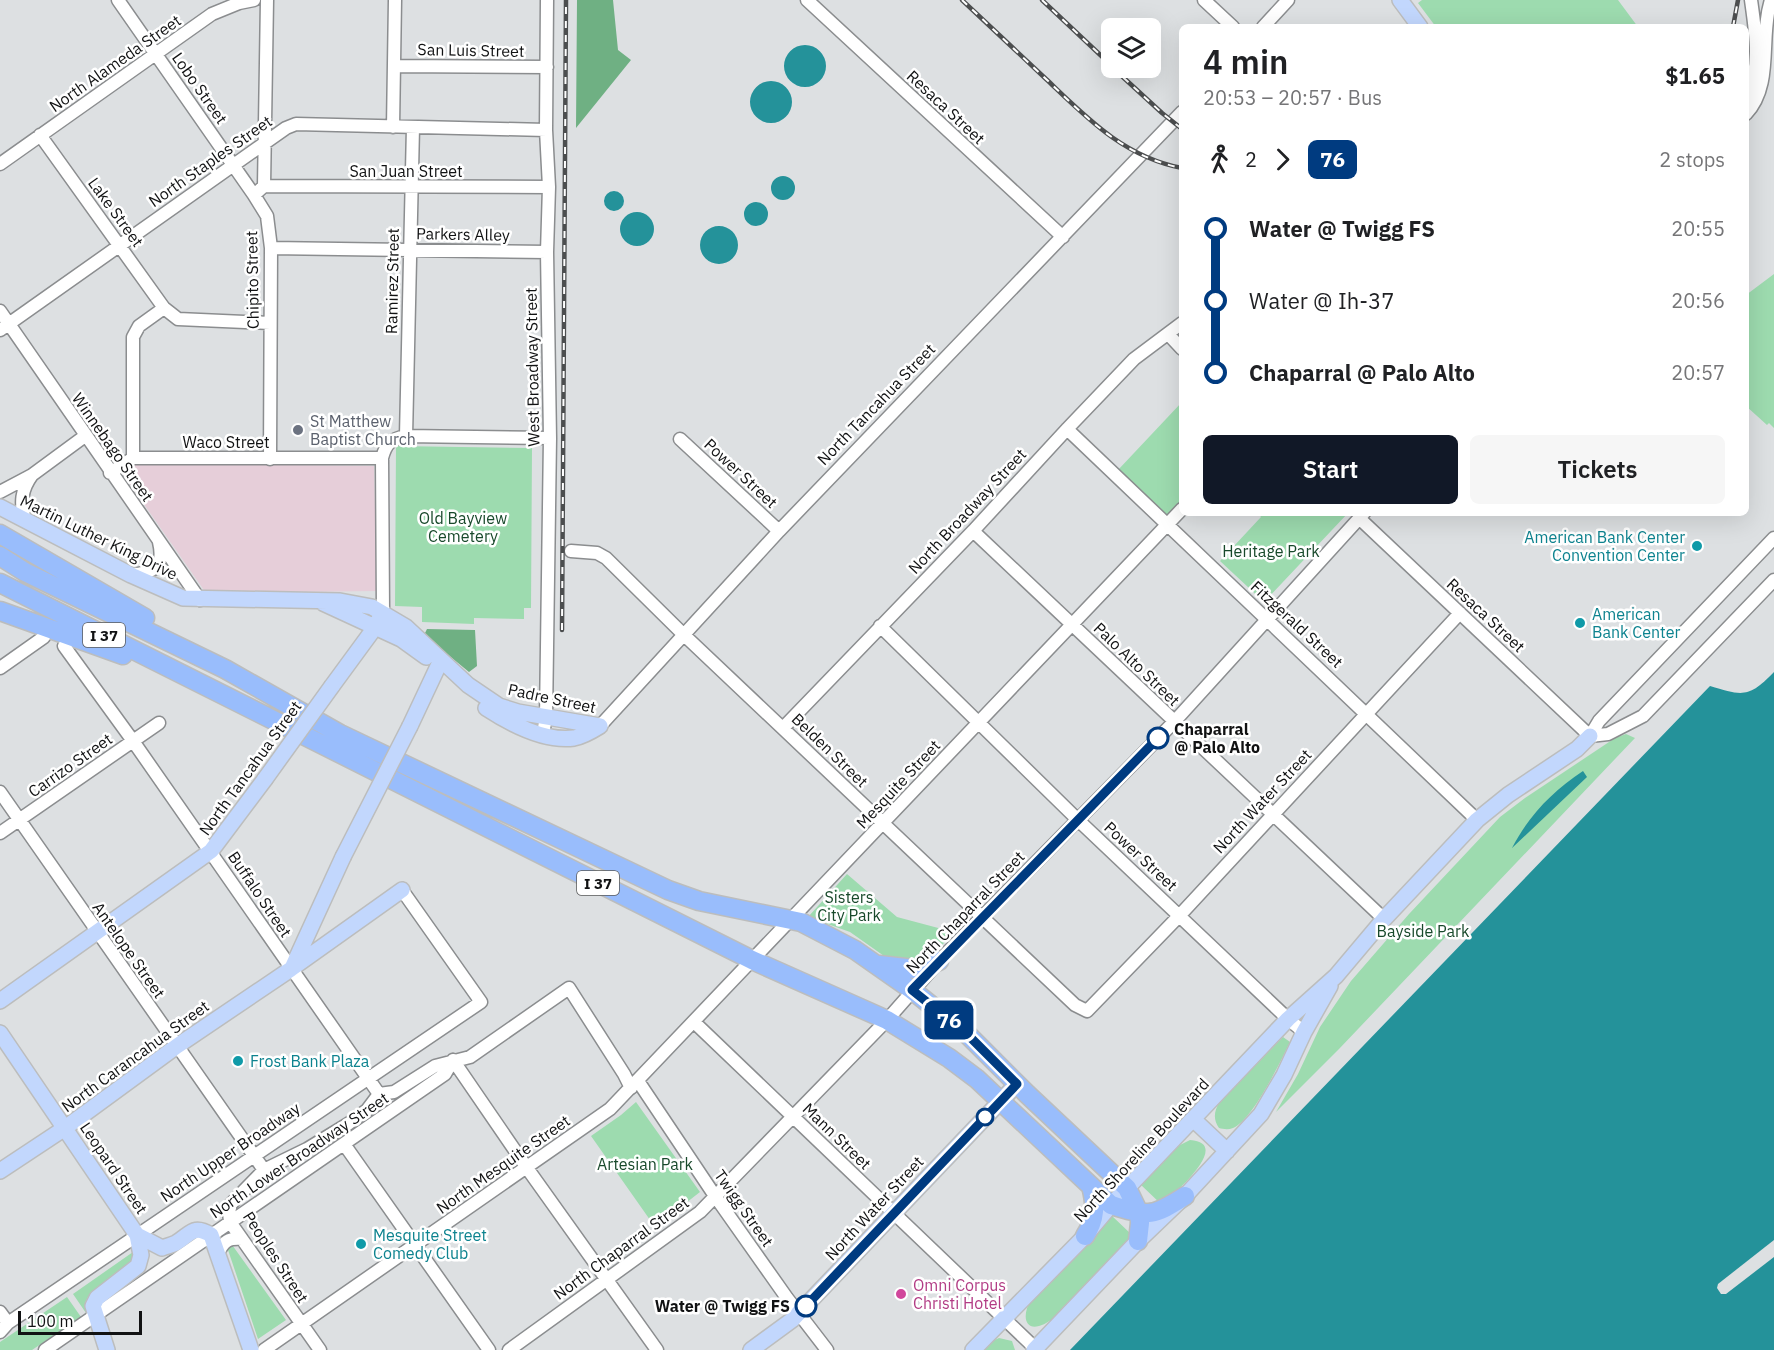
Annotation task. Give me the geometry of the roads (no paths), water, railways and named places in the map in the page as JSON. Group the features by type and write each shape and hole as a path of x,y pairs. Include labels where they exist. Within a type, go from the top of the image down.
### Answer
{"highway":[{"path":"0,534 189,643 225,669"},
{"name":"I 37","path":"0,556 25,572 225,669 340,734 668,890 699,901 793,922"},
{"name":"I 37","path":"0,583 753,960"},
{"path":"0,611 123,655 225,696"},
{"path":"793,922 855,951 912,990 968,1035 1127,1188 1139,1213 1138,1241"},
{"path":"753,960 887,1020 949,1058 977,1079 1110,1206 1151,1214 1162,1211 1185,1196"},
{"path":"875,964 915,969 939,962"},
{"path":"1085,1236 1095,1214 1095,1201 1091,1186"}],"main road":[{"path":"1400,0 1418,24"},
{"name":"Martin Luther King Drive","path":"0,507 131,576 183,598"},
{"name":"Padre Street","path":"183,598 357,602 383,612 406,627 466,693 512,724 543,734 574,738 600,726"},
{"name":"Padre Street","path":"318,600 401,639 440,663 499,706 518,712 600,726"},
{"name":"North Tancahua Street","path":"0,1000 211,851 266,779 376,626 383,612"},
{"path":"291,969 343,857 440,663"},
{"name":"North Shoreline Boulevard","path":"974,1350 1085,1236 1110,1206 1288,1019 1336,976 1384,919 1477,820 1508,795 1576,749 1590,736"},
{"name":"North Carancahua Street","path":"0,1172 402,890"},
{"name":"North Shoreline Boulevard","path":"1035,1349 1138,1241 1185,1196 1261,1114 1336,976"},
{"name":"Leopard Street","path":"0,1033 137,1235"},
{"name":"North Water Street","path":"751,1350 791,1322 1017,1084"},
{"path":"1193,1119 1227,1151"},
{"path":"137,1235 162,1248 175,1243 192,1231 202,1230 211,1235 251,1350"},
{"path":"107,1350 93,1306 97,1298 138,1266 141,1255 137,1235"}],"street":[{"name":"Lobo Street","path":"118,0 234,165 259,191"},
{"name":"North Alameda Street","path":"0,164 212,14 239,3 254,0"},
{"path":"259,191 266,143 267,0"},
{"path":"393,127 395,0"},
{"name":"West Broadway Street","path":"543,734 546,717 550,438 547,252 549,187 546,130 547,0"},
{"name":"Resaca Street","path":"807,0 1063,237"},
{"path":"1204,0 1230,24"},
{"path":"1266,24 1288,0"},
{"path":"1749,90 1756,68 1757,40 1751,0"},
{"path":"1749,110 1756,101 1762,85 1767,16 1772,0"},
{"path":"1749,56 1757,40"},
{"name":"San Luis Street","path":"394,66 547,67"},
{"name":"North Tancahua Street","path":"600,726 779,531 1179,115"},
{"name":"North Staples Street","path":"4,327 286,128 296,124 546,130"},
{"name":"Ramirez Street","path":"406,436 413,127"},
{"name":"Lake Street","path":"40,135 164,308"},
{"name":"San Juan Street","path":"259,191 549,187"},
{"name":"Chipito Street","path":"259,191 267,216 271,248 270,459"},
{"name":"Parkers Alley","path":"271,248 547,252"},
{"path":"110,473 133,459 133,337 139,326 164,308 178,319 270,323"},
{"name":"Winnebago Street","path":"0,311 4,327 85,436 200,600"},
{"name":"North Broadway Street","path":"783,728 973,531 1134,359 1179,325"},
{"path":"1168,334 1179,345"},
{"name":"Fitzgerald Street","path":"1067,429 1477,820"},
{"path":"0,492 32,475 85,436"},
{"path":"383,612 382,458 386,445 394,438 406,436 550,438"},
{"name":"Power Street","path":"680,439 779,531"},
{"name":"Waco Street","path":"133,459 382,458"},
{"path":"25,521 21,499 24,486 32,475"},
{"name":"Mesquite Street","path":"634,1085 753,960 793,922 1179,512"},
{"name":"Resaca Street","path":"1362,516 1590,736"},
{"name":"North Chaparral Street","path":"509,1350 700,1212 887,1020 912,990 983,916 1174,722 1266,618 1362,516"},
{"name":"Palo Alto Street","path":"973,531 1384,919"},
{"name":"North Shoreline Boulevard","path":"1590,736 1599,721 1774,538"},
{"path":"131,576 153,571 159,564 162,553 159,541"},
{"name":"Belden Street","path":"571,551 597,553 606,558 683,634 1075,1005 1087,1011"},
{"name":"North Shoreline Boulevard","path":"1590,736 1608,734 1643,716 1774,580"},
{"name":"North Water Street","path":"1087,1011 1180,915 1460,613"},
{"name":"Power Street","path":"880,626 1078,819 1288,1019 1305,1032"},
{"path":"0,668 45,637"},
{"name":"Buffalo Street","path":"64,646 134,741 379,1094"},
{"name":"Carrizo Street","path":"0,833 159,723"},
{"name":"Antelope Street","path":"0,792 254,1155"},
{"name":"North Upper Broadway","path":"4,1327 481,1002 402,890"},
{"name":"North Lower Broadway Street","path":"45,1350 445,1074 453,1060 470,1057 569,988"},
{"name":"Twigg Street","path":"569,988 624,1074 827,1350"},
{"name":"Mann Street","path":"693,1022 1035,1349"},
{"path":"379,1094 394,1092 435,1066 453,1060 657,1350"},
{"name":"North Mesquite Street","path":"264,1350 610,1109 634,1085"},
{"name":"Peoples Street","path":"320,1350 230,1222 229,1212 231,1204 264,1170 307,1149 348,1124 367,1110 379,1094"},
{"path":"344,1144 489,1350"},
{"path":"254,1155 264,1170"},
{"path":"218,1254 223,1243 230,1238 242,1239"},
{"path":"0,1312 4,1327"}],"water":[{"path":"805,45 820,51 826,66 820,81 805,87 790,81 784,66 790,51"},
{"path":"771,81 786,87 792,102 786,117 771,123 756,117 750,102 756,87"},
{"path":"783,176 788,177 794,183 794,193 788,199 783,200 778,199 772,193 771,188 772,183 778,177"},
{"path":"614,191 621,194 624,201 621,208 614,211 607,208 604,201 607,194"},
{"path":"756,202 765,205 768,214 765,223 756,226 747,223 744,214 747,205"},
{"path":"637,212 649,217 654,229 649,241 637,246 625,241 620,229 625,217"},
{"path":"719,226 732,232 738,245 732,258 719,264 706,258 700,245 706,232"},
{"path":"1774,672 1774,1350 1070,1350 1710,686 1730,692 1745,692 1758,687"},
{"path":"1583,771 1587,777 1512,848 1534,814 1562,787"}],"railway":[{"path":"562,630 566,0"},
{"path":"962,0 1076,108 1108,134 1142,155 1179,167"},
{"path":"1042,0 1101,56"},
{"path":"1734,24 1738,0"},
{"path":"1124,78 1179,127"}],"place":[{"name":"St Matthew Baptist Church","path":"298,430"},
{"name":"American Bank Center Convention Center","path":"1697,546"},
{"name":"American Bank Center","path":"1580,623"},
{"name":"Chaparral @ Palo Alto","path":"1158,738"},
{"name":"Frost Bank Plaza","path":"238,1061"},
{"name":"Mesquite Street Comedy Club","path":"361,1244"},
{"name":"Omni Corpus Christi Hotel","path":"901,1294"},
{"name":"Water @ Twigg FS","path":"806,1306"}],"park label":[{"name":"Old Bayview Cemetery","path":"463,527"},
{"name":"Heritage Park","path":"1271,551"},
{"name":"Sisters City Park","path":"849,906"},
{"name":"Bayside Park","path":"1423,931"},
{"name":"Artesian Park","path":"645,1164"}]}
